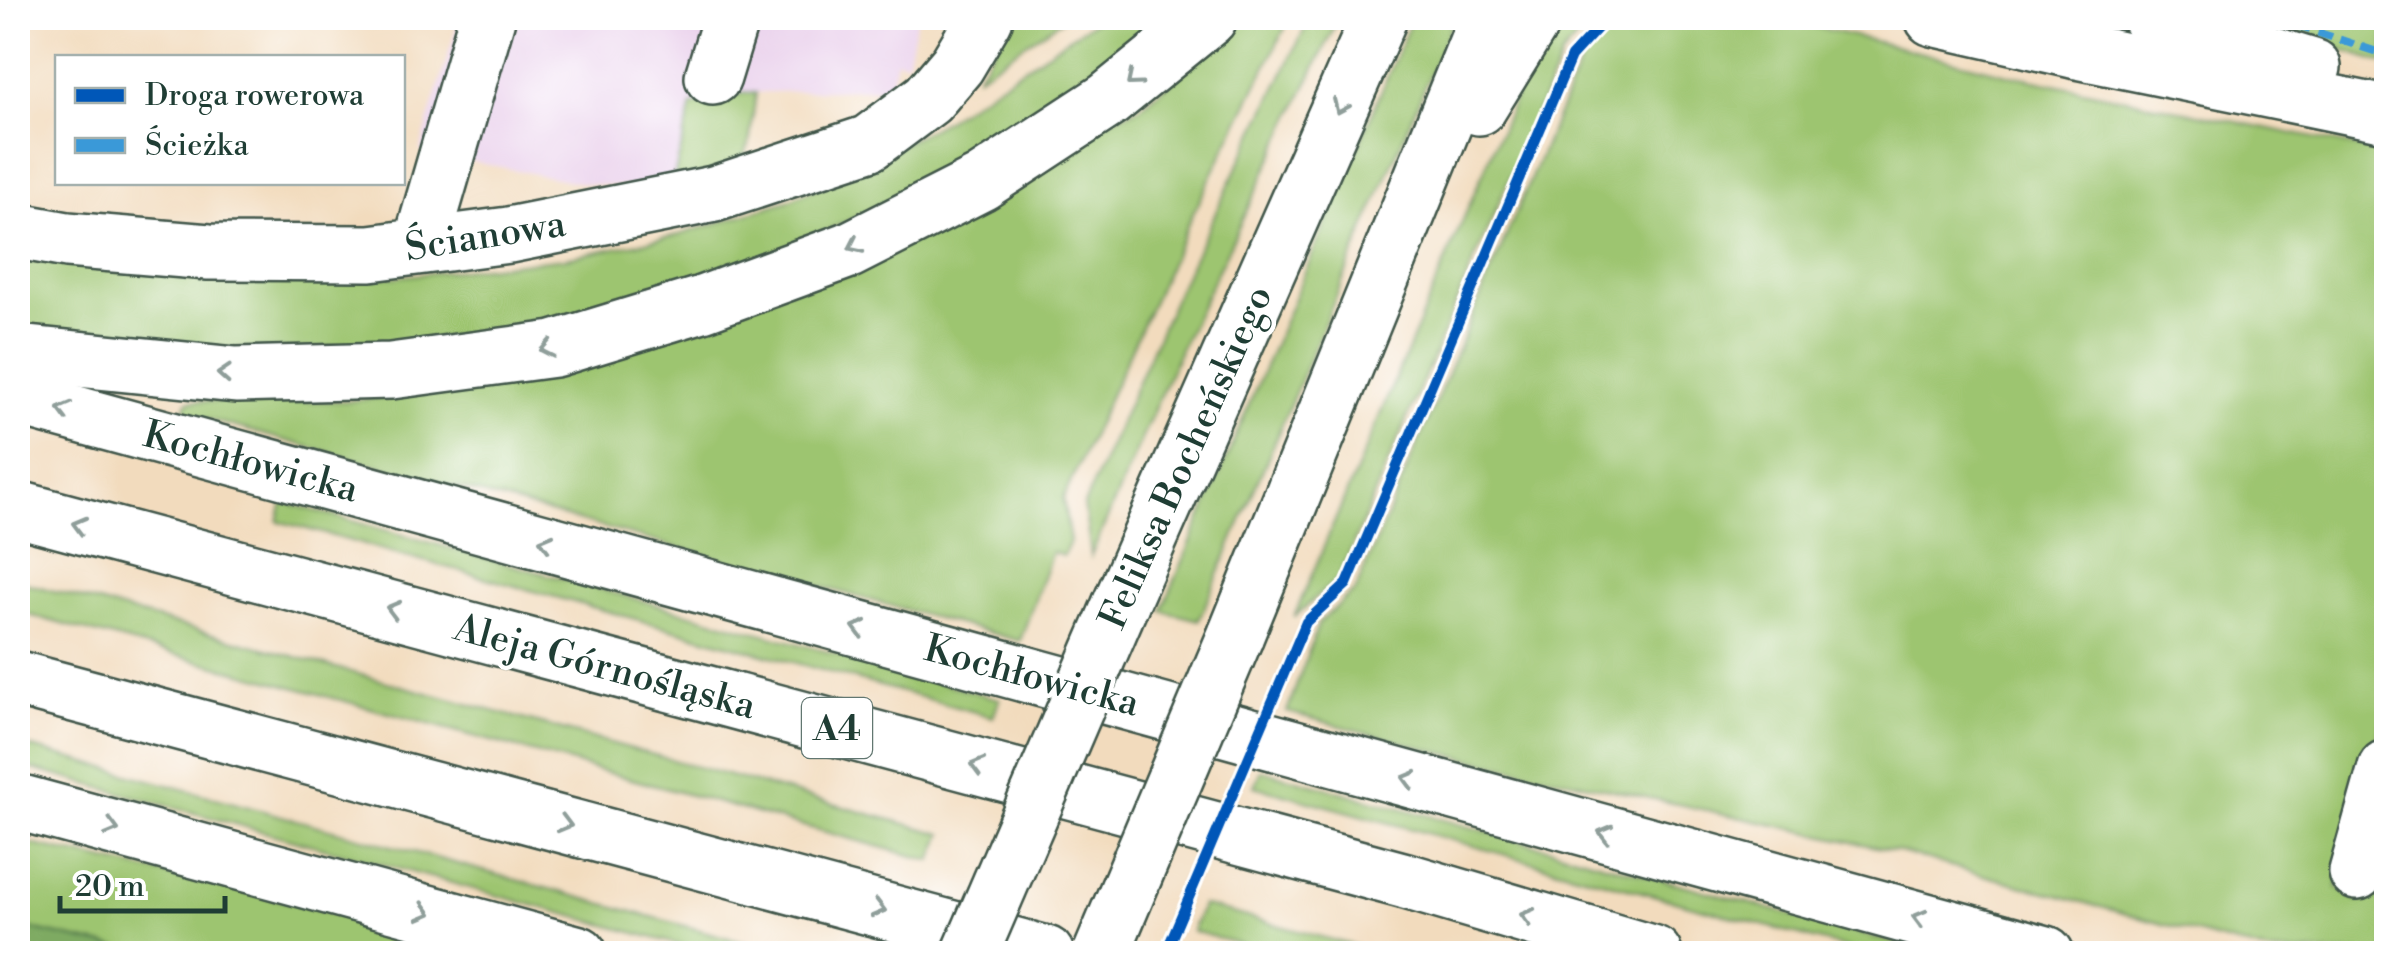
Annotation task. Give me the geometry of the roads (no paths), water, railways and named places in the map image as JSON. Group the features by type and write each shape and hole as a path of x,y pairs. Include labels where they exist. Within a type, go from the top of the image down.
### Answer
{"main road":[{"path":"421,245 486,18"},
{"path":"713,78 731,18"},
{"name":"Ścianowa","path":"18,230 68,240 209,252 370,253 509,234 714,194 869,143 928,98 957,64 985,18"},
{"path":"18,354 236,375 391,371 554,348 702,304 850,250 981,183 1108,100 1208,18"},
{"name":"Feliksa Bocheńskiego","path":"970,954 1120,603 1379,18"},
{"path":"1101,954 1236,637 1487,18"},
{"path":"1398,242 1534,18"},
{"path":"1933,18 2386,114"},
{"path":"2150,18 2386,91"},
{"name":"Kochłowicka","path":"18,398 2046,954"},
{"name":"Aleja Górnośląska","path":"18,509 1386,876 1654,954"},
{"path":"18,679 1046,954"},
{"path":"2358,872 2386,768"},
{"path":"18,802 579,954"}]}
